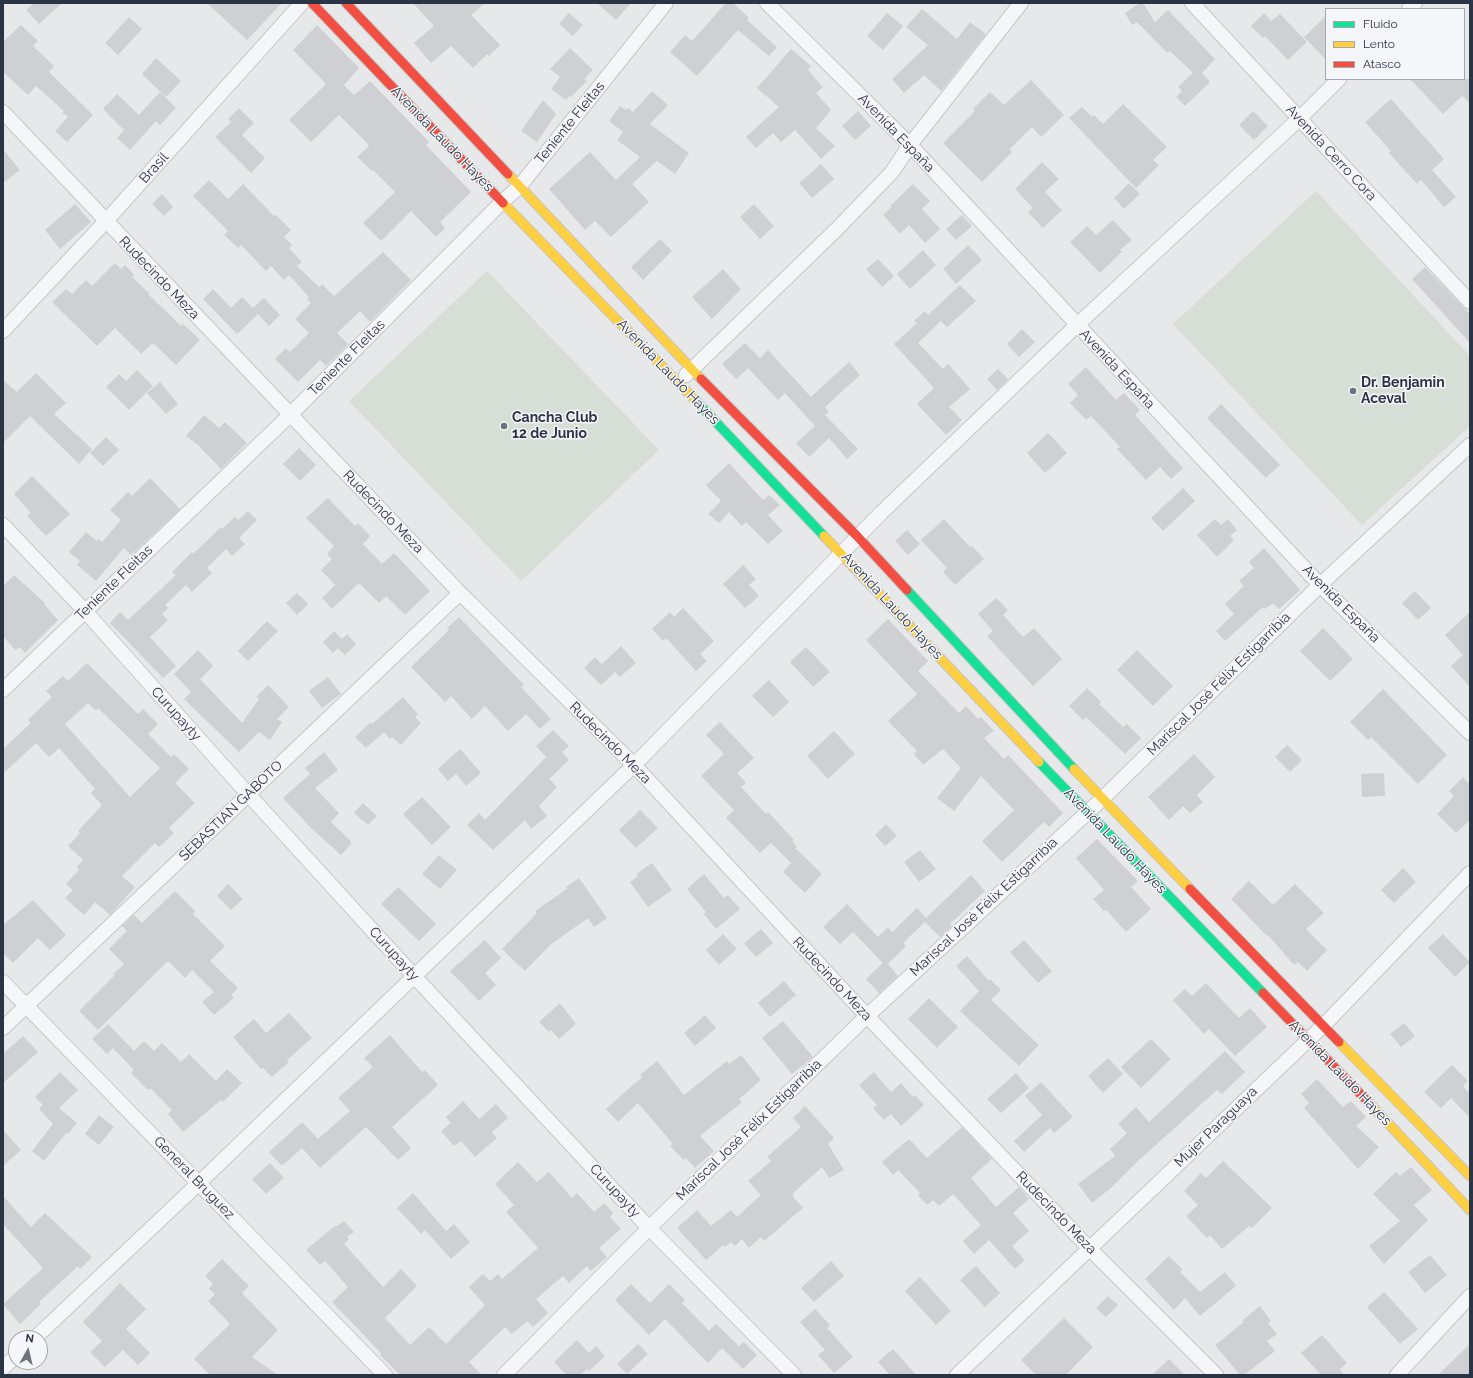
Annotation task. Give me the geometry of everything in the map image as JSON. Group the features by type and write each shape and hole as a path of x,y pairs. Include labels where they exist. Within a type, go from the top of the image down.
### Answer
{"street":[{"name":"Brasil","path":"3,331 106,221 302,3"},
{"name":"Avenida Laudo Hayes","path":"312,3 502,202 680,383 1087,812 1308,1039 1470,1210"},
{"name":"Avenida Laudo Hayes","path":"346,3 691,369 857,536 1102,799 1470,1176"},
{"name":"Teniente Fleitas","path":"3,690 290,415 502,202 519,187 666,3"},
{"name":"Avenida España","path":"767,3 910,145 1076,326 1320,585 1470,733"},
{"path":"680,383 691,369 842,224 892,172 910,145 1021,3"},
{"name":"Avenida Cerro Cora","path":"1192,3 1470,302"},
{"path":"44,1330 200,1183 634,765 857,536 1076,326 1299,119 1338,80"},
{"name":"Rudecindo Meza","path":"3,112 460,593 634,765 867,1016 1089,1248 1216,1375"},
{"name":"Mariscal José Félix Estigarribia","path":"504,1375 649,1228 867,1016 1102,799 1320,585 1470,445"},
{"name":"Curupayty","path":"3,525 85,611 248,794 414,976 649,1228 794,1375"},
{"name":"SEBASTIAN GABOTO","path":"3,1028 460,593"},
{"name":"Mujer Paraguaya","path":"957,1375 1324,1025 1470,873"},
{"name":"General Bruguez","path":"3,982 385,1375"},
{"path":"1397,1375 1470,1296"}],"shaded area":[{"name":"Dr. Benjamin Aceval","path":"1316,191 1470,356 1470,426 1362,525 1173,324"},
{"name":"Cancha Club 12 de Junio","path":"487,271 659,450 521,581 349,401"}],"building":[{"path":"34,3 62,3 39,24 26,10"},
{"path":"207,3 282,3 247,40"},
{"path":"413,3 485,3 471,15 500,45 489,56 487,54 473,68 451,46 431,63 414,43 434,26"},
{"path":"597,3 631,3 616,20"},
{"path":"726,3 733,3 749,18 747,20 777,47 769,56 738,30 697,76 670,52 685,35 692,41"},
{"path":"1140,3 1143,3 1155,22 1168,10 1215,59 1202,73 1210,82 1185,106 1176,97 1182,91 1178,87 1193,73 1170,51 1167,53 1137,22 1132,25 1125,13"},
{"path":"922,9 957,39 970,22 986,34 941,91 924,75 904,93 892,79 928,45 906,27"},
{"path":"569,13 583,25 573,36 559,24"},
{"path":"887,13 903,26 883,50 867,36"},
{"path":"1264,13 1271,21 1280,14 1307,42 1288,60 1265,36 1263,38 1251,26"},
{"path":"129,17 142,29 118,55 105,43"},
{"path":"1325,17 1325,59 1304,37"},
{"path":"21,25 38,41 33,46 54,66 49,72 93,115 67,142 55,131 68,117 62,112 64,111 36,86 28,95 3,72 3,42"},
{"path":"317,25 359,68 344,85 354,95 370,81 429,142 426,145 471,192 440,222 445,228 436,237 411,211 381,241 363,223 395,192 373,170 372,171 357,157 369,146 367,143 339,115 311,142 289,120 326,84 293,50"},
{"path":"570,48 593,70 584,79 587,81 566,100 551,89 560,77 550,69"},
{"path":"791,49 811,66 808,70 823,87 816,93 831,110 816,128 835,146 821,159 795,130 781,142 773,133 756,148 746,137 779,107 757,88"},
{"path":"156,58 181,81 166,97 142,74"},
{"path":"1470,79 1470,103 1462,96 1443,114 1411,80"},
{"path":"1031,80 1064,115 1041,137 1032,127 1010,149 1012,152 982,182 943,143 975,111 973,109 990,92 1004,105"},
{"path":"652,91 668,105 650,124 689,153 675,174 657,161 632,184 649,202 611,237 595,221 585,230 549,189 590,152 616,180 640,157 617,140 623,132 609,121 620,106 626,110 628,108 633,112"},
{"path":"160,92 176,108 160,125 156,121 130,150 117,138 124,130 103,109 117,94 139,115"},
{"path":"1391,99 1444,159 1432,170 1456,197 1444,207 1421,180 1417,184 1389,153 1391,151 1365,122"},
{"path":"543,100 556,114 537,142 521,131"},
{"path":"1123,104 1167,147 1153,160 1159,165 1136,188 1069,118 1082,107 1092,117 1094,115 1103,124"},
{"path":"239,108 254,123 242,135 265,158 251,173 215,137 231,122 228,119"},
{"path":"858,111 871,126 855,140 842,126"},
{"path":"1253,111 1268,126 1254,140 1239,125"},
{"path":"3,149 20,170 3,183"},
{"path":"1042,162 1059,179 1045,192 1062,210 1043,228 1028,212 1033,208 1015,189"},
{"path":"821,164 834,179 812,198 799,183"},
{"path":"209,180 228,199 243,184 274,216 276,215 291,230 284,237 292,245 289,248 302,262 297,266 319,287 322,284 334,296 383,252 411,280 370,322 360,311 337,333 348,344 326,366 320,360 298,382 275,359 286,348 290,352 309,333 295,319 311,303 307,299 309,297 289,275 284,280 271,266 266,271 241,245 238,248 224,235 228,231 193,196"},
{"path":"1129,183 1140,194 1124,209 1114,198"},
{"path":"913,184 930,201 922,209 940,229 925,243 909,225 900,234 883,215 892,207 890,206"},
{"path":"162,194 173,207 164,216 152,204"},
{"path":"75,204 91,222 60,249 45,230"},
{"path":"754,204 774,226 760,239 740,217"},
{"path":"962,215 972,226 956,240 946,229"},
{"path":"1113,220 1132,240 1120,250 1122,252 1100,273 1070,242 1087,226 1096,235"},
{"path":"660,239 672,251 643,280 631,267"},
{"path":"968,245 982,260 956,284 943,269"},
{"path":"923,250 936,265 910,289 897,274"},
{"path":"878,259 894,276 882,287 866,269"},
{"path":"115,263 121,269 125,265 134,275 132,277 149,293 148,294 181,326 183,324 200,340 176,365 153,343 141,354 115,328 97,346 52,302 66,289 72,294 86,280 92,286"},
{"path":"1425,267 1470,314 1470,343 1412,279"},
{"path":"723,269 741,289 712,319 692,297"},
{"path":"960,285 976,301 947,327 941,321 918,343 943,369 948,364 970,389 949,407 962,420 946,435 917,404 934,388 894,344 917,323 914,321 925,311 928,315"},
{"path":"213,289 231,308 242,297 253,308 264,298 280,315 269,326 258,314 237,334 203,299"},
{"path":"1022,329 1035,342 1019,357 1007,344"},
{"path":"745,343 760,358 768,350 811,397 849,362 860,375 825,407 829,412 825,415 858,449 847,459 829,438 809,457 796,443 815,426 785,393 778,400 748,368 736,379 722,364"},
{"path":"1086,367 1116,400 1124,393 1140,410 1135,415 1183,468 1171,479 1160,467 1146,480 1117,449 1120,447 1091,416 1086,420 1070,403 1078,395 1068,384"},
{"path":"998,369 1008,379 997,390 987,379"},
{"path":"137,370 153,386 129,410 106,387 119,374 126,381"},
{"path":"36,373 66,403 54,414 92,449 79,464 30,416 3,443 3,380 17,392"},
{"path":"160,382 178,404 166,414 147,393"},
{"path":"1221,404 1280,465 1266,478 1207,418"},
{"path":"204,415 219,428 225,422 247,443 221,469 197,444 186,436"},
{"path":"1048,433 1067,453 1045,473 1027,453"},
{"path":"106,437 119,450 103,466 90,453"},
{"path":"299,448 316,465 300,481 283,464"},
{"path":"729,463 763,500 769,495 780,505 768,515 783,531 768,544 746,522 742,526 729,512 719,523 708,514 721,501 706,485"},
{"path":"32,476 70,514 46,536 27,516 31,513 14,494"},
{"path":"150,478 180,509 131,555 124,548 96,581 77,565 80,561 69,552 86,532 97,541 99,539 102,542 121,520 110,510 128,492 132,496"},
{"path":"1183,488 1195,501 1163,531 1151,518"},
{"path":"328,498 355,526 358,523 370,536 363,544 382,564 394,553 430,591 405,615 386,596 379,603 359,583 332,609 322,598 335,585 321,570 332,559 327,554 334,546 306,518"},
{"path":"248,511 257,520 239,538 245,544 232,556 226,549 207,568 212,573 192,592 186,585 165,605 168,608 162,614 168,620 150,637 176,666 163,678 110,623 120,612 128,620 176,575 172,572 192,552 193,554 221,527 222,529 235,517 238,520"},
{"path":"944,519 970,547 972,546 984,559 955,585 943,572 947,568 921,540"},
{"path":"1215,519 1221,525 1228,519 1237,530 1230,536 1234,540 1217,557 1197,535"},
{"path":"907,530 920,544 908,555 895,541"},
{"path":"1264,548 1300,590 1279,609 1273,603 1265,609 1263,607 1225,641 1216,631 1234,614 1225,604 1244,586 1239,581 1254,568 1249,562"},
{"path":"743,565 756,579 749,585 759,596 745,608 723,584"},
{"path":"14,575 45,603 44,604 58,620 25,653 20,647 15,650 3,636 3,586"},
{"path":"1415,591 1431,608 1418,620 1402,603"},
{"path":"297,593 308,604 297,615 286,603"},
{"path":"996,598 1008,610 1003,615 1023,637 1034,628 1062,659 1033,686 987,636 993,631 978,614"},
{"path":"683,608 714,641 700,654 707,661 696,671 666,638 663,641 652,629 670,612 674,617"},
{"path":"1470,612 1470,687 1451,666 1463,655 1445,635"},
{"path":"459,617 524,685 521,687 551,719 540,729 526,714 508,731 485,706 472,719 451,696 445,702 411,667 449,630 447,628"},
{"path":"888,619 928,661 918,671 959,713 966,706 978,719 981,717 994,731 984,738 1004,759 1008,755 1063,813 1049,827 1044,822 1002,862 982,841 1014,810 981,776 954,811 937,798 961,768 943,749 923,765 914,754 917,751 888,721 917,694 866,640"},
{"path":"267,621 278,631 248,661 238,651"},
{"path":"1323,628 1353,659 1330,681 1300,651"},
{"path":"334,631 342,639 347,634 356,644 345,655 338,648 333,653 323,642"},
{"path":"621,646 636,663 620,677 615,672 601,685 584,668 595,657 602,664"},
{"path":"806,647 830,672 813,687 790,662"},
{"path":"198,650 213,666 200,679 242,723 259,699 256,697 268,685 289,707 277,719 282,722 270,740 259,732 239,752 184,699 191,692 174,674"},
{"path":"1137,650 1173,686 1153,706 1117,670"},
{"path":"87,663 138,714 143,709 158,724 148,734 171,757 174,754 189,769 175,783 195,803 169,828 174,833 159,847 155,843 122,876 135,887 110,915 95,902 84,915 65,898 73,890 66,884 79,870 77,867 83,860 68,846 80,833 78,831 102,805 91,793 95,789 59,748 49,757 36,743 3,774 3,749 31,723 28,720 52,697 46,691 63,676 68,681","holes":["88,703 96,711 98,708 160,768 130,797 65,724"]},
{"path":"328,677 341,694 322,708 309,691"},
{"path":"769,680 789,702 773,717 752,696"},
{"path":"1087,688 1101,702 1099,704 1123,727 1127,724 1141,738 1125,754 1086,717 1083,720 1069,706"},
{"path":"1383,689 1447,755 1418,784 1371,737 1368,740 1350,722"},
{"path":"403,697 418,714 415,717 421,723 401,745 392,737 390,739 384,732 366,748 355,737 371,722 372,724"},
{"path":"720,722 754,758 737,773 746,783 741,787 766,814 768,812 794,840 792,841 797,847 795,848 822,874 805,893 783,872 791,863 771,843 760,853 726,818 734,810 701,776 724,754 706,735"},
{"path":"553,730 569,746 562,752 569,760 549,779 557,787 539,806 547,816 531,829 525,820 493,850 467,825 479,813 485,820 546,757 536,746"},
{"path":"834,731 855,754 828,779 807,756"},
{"path":"1287,745 1302,760 1290,772 1275,757"},
{"path":"460,749 481,773 466,786 456,774 448,781 438,769"},
{"path":"324,752 338,770 315,788 339,813 331,822 351,841 351,844 341,855 312,829 283,798 310,774 305,768"},
{"path":"1194,754 1215,777 1197,795 1203,802 1190,813 1183,806 1169,820 1148,797"},
{"path":"1384,773 1385,796 1362,797 1361,774"},
{"path":"1463,777 1468,783 1470,781 1470,820 1456,833 1437,814 1454,796 1449,791"},
{"path":"422,797 451,827 432,845 403,814"},
{"path":"363,803 377,816 368,825 354,813"},
{"path":"640,810 658,828 636,848 619,830"},
{"path":"886,824 897,836 885,846 875,835"},
{"path":"1097,839 1138,881 1131,887 1151,909 1126,932 1106,910 1104,911 1093,899 1104,890 1076,858"},
{"path":"920,850 936,869 919,882 904,862"},
{"path":"439,855 457,870 440,889 422,874"},
{"path":"652,863 672,890 648,907 630,882 638,876 636,874"},
{"path":"1403,868 1416,882 1394,903 1381,890"},
{"path":"704,874 724,898 728,895 740,909 716,929 704,914 706,912 687,889"},
{"path":"971,875 985,891 950,924 952,926 940,937 925,922 903,943 906,946 888,964 898,976 879,993 866,979 883,963 853,932 840,944 823,927 847,904 878,937 888,927 892,932 917,908 926,918"},
{"path":"579,878 607,918 594,927 588,918 550,945 525,971 502,949 537,913 535,911 567,889 566,887"},
{"path":"1249,881 1273,905 1295,884 1324,913 1306,929 1327,950 1307,971 1298,962 1294,965 1268,935 1267,936 1231,899"},
{"path":"228,884 243,899 231,910 217,896"},
{"path":"398,887 436,924 419,941 381,904"},
{"path":"175,891 195,911 193,914 225,946 210,961 238,988 231,995 234,998 214,1015 202,1002 214,992 192,970 185,978 168,961 98,1030 79,1011 124,964 109,949 127,931 122,926 134,915 142,923"},
{"path":"33,900 66,935 50,950 38,938 13,963 3,953 3,925"},
{"path":"761,929 773,943 756,957 744,943"},
{"path":"723,934 737,949 719,965 706,950"},
{"path":"1443,934 1470,962 1455,977 1428,948"},
{"path":"485,940 501,958 485,973 496,985 479,1001 450,971"},
{"path":"1024,940 1052,971 1038,983 1010,952"},
{"path":"967,956 989,981 990,979 1001,990 991,1000 1039,1045 1019,1066 960,1011 979,991 956,966"},
{"path":"784,981 796,995 770,1017 758,1003"},
{"path":"1206,983 1239,1018 1250,1008 1267,1027 1235,1056 1209,1029 1204,1034 1173,1000 1185,989 1192,996"},
{"path":"929,998 958,1027 937,1048 908,1019"},
{"path":"560,1003 576,1024 559,1039 551,1030 549,1032 539,1022"},
{"path":"289,1013 312,1038 287,1060 289,1062 272,1077 263,1068 261,1069 233,1037 254,1019 266,1033"},
{"path":"705,1015 716,1028 695,1046 684,1033"},
{"path":"783,1021 813,1057 792,1074 762,1038"},
{"path":"1404,1023 1415,1036 1401,1047 1390,1034"},
{"path":"108,1024 134,1051 144,1041 154,1051 162,1043 181,1062 189,1054 216,1081 227,1069 242,1083 223,1102 221,1100 183,1132 168,1114 172,1110 150,1088 148,1090 131,1073 134,1070 113,1048 107,1054 92,1039"},
{"path":"390,1035 422,1072 425,1070 438,1085 392,1127 411,1148 398,1160 366,1127 320,1168 302,1148 282,1166 269,1152 302,1122 318,1139 350,1111 338,1098 373,1067 364,1058"},
{"path":"23,1036 38,1052 3,1083 3,1054"},
{"path":"1151,1039 1171,1059 1141,1088 1121,1067"},
{"path":"1225,1051 1245,1072 1222,1094 1217,1090 1138,1161 1112,1187 1092,1203 1078,1184 1115,1156 1110,1149 1127,1133 1118,1124 1136,1107 1149,1122"},
{"path":"741,1055 761,1080 739,1099 742,1102 700,1136 714,1151 695,1168 686,1158 684,1160 670,1146 673,1144 638,1103 618,1122 606,1109 642,1077 640,1075 657,1061 684,1095 727,1061 729,1064"},
{"path":"1108,1058 1123,1074 1103,1093 1088,1076"},
{"path":"1452,1065 1468,1081 1463,1086 1470,1094 1470,1118 1451,1098 1441,1108 1424,1092"},
{"path":"60,1072 78,1090 59,1108 77,1123 68,1134 66,1133 44,1161 32,1151 53,1124 39,1109 43,1105 35,1097"},
{"path":"874,1072 891,1092 901,1083 913,1097 915,1095 924,1105 901,1126 891,1114 884,1120 873,1108 877,1105 859,1085"},
{"path":"1016,1073 1029,1088 1001,1113 987,1099"},
{"path":"1317,1079 1343,1107 1351,1101 1366,1117 1356,1126 1379,1147 1358,1169 1304,1108 1309,1103 1301,1094"},
{"path":"1041,1082 1073,1117 1054,1133 1050,1128 1024,1152 1014,1141 1042,1115 1025,1096"},
{"path":"463,1101 479,1119 496,1104 508,1118 492,1132 497,1138 475,1157 461,1141 454,1146 441,1131 451,1123 446,1117"},
{"path":"805,1106 834,1138 828,1144 844,1170 829,1178 822,1167 792,1194 803,1208 764,1241 761,1237 749,1248 742,1239 735,1246 731,1242 725,1247 723,1245 706,1260 677,1228 697,1210 711,1226 731,1210 737,1217 761,1195 748,1181 771,1161 767,1157 801,1127 793,1118"},
{"path":"99,1115 114,1127 99,1145 85,1134"},
{"path":"962,1127 992,1159 971,1178 996,1207 1019,1187 1029,1199 1013,1213 1029,1231 1012,1246 1025,1260 1015,1269 989,1240 974,1254 963,1241 981,1225 953,1194 939,1206 933,1200 927,1205 918,1195 920,1193 898,1170 893,1175 882,1162 909,1139 927,1158"},
{"path":"3,1130 21,1150 3,1166"},
{"path":"1223,1161 1272,1208 1252,1228 1249,1226 1222,1249 1210,1235 1207,1238 1186,1216 1198,1205 1184,1191 1201,1173 1206,1178"},
{"path":"518,1162 537,1182 549,1172 572,1198 577,1193 594,1212 604,1203 613,1213 610,1217 621,1229 599,1248 607,1257 591,1271 587,1266 569,1283 563,1276 536,1299 548,1313 533,1327 527,1321 512,1334 505,1327 469,1362 482,1375 400,1375 332,1302 348,1287 325,1261 320,1265 306,1250 336,1225 337,1226 344,1221 354,1232 347,1237 349,1239 344,1244 383,1287 401,1269 417,1286 385,1318 410,1345 429,1327 446,1344 485,1305 469,1287 483,1274 490,1281 498,1274 502,1279 538,1248 506,1212 514,1205 495,1184"},
{"path":"270,1163 284,1178 266,1194 252,1179"},
{"path":"1411,1167 1432,1190 1414,1205 1428,1220 1384,1264 1369,1246 1400,1221 1373,1194 1396,1172 1400,1176"},
{"path":"413,1193 446,1231 454,1224 470,1242 451,1259 425,1230 421,1234 397,1208"},
{"path":"3,1196 31,1227 45,1213 92,1257 80,1269 78,1266 39,1302 41,1304 20,1324 3,1304 43,1268 3,1224"},
{"path":"1430,1255 1447,1275 1425,1293 1408,1272"},
{"path":"1169,1256 1183,1270 1180,1272 1200,1292 1225,1272 1236,1286 1200,1316 1185,1298 1174,1310 1145,1279"},
{"path":"222,1259 249,1286 242,1293 278,1330 252,1357 278,1375 210,1375 194,1359 230,1324 208,1301 215,1294 209,1289 213,1284 205,1276"},
{"path":"831,1261 844,1276 814,1302 801,1288"},
{"path":"976,1266 1000,1293 985,1307 960,1280"},
{"path":"920,1277 951,1311 936,1325 905,1291"},
{"path":"120,1283 146,1309 126,1329 150,1353 138,1365 123,1350 105,1367 90,1352 102,1341 83,1322"},
{"path":"631,1284 650,1303 669,1284 685,1300 682,1303 709,1331 716,1324 739,1346 744,1342 757,1355 743,1369 722,1348 708,1363 665,1319 649,1335 615,1300"},
{"path":"1384,1292 1418,1329 1400,1344 1367,1307"},
{"path":"1108,1296 1118,1305 1106,1317 1096,1308"},
{"path":"1260,1306 1271,1321 1268,1323 1277,1334 1267,1341 1275,1351 1244,1375 1240,1375 1215,1345 1244,1322 1243,1320"},
{"path":"815,1309 830,1325 827,1328 853,1357 834,1373 818,1355 825,1350 800,1322"},
{"path":"1064,1318 1093,1347 1066,1375 1036,1375 1021,1360"},
{"path":"1322,1335 1347,1363 1340,1369 1344,1375 1321,1375 1301,1353"},
{"path":"577,1340 589,1353 596,1346 605,1356 589,1371 587,1369 580,1375 566,1375 554,1362"},
{"path":"638,1344 648,1354 627,1374 617,1364"},
{"path":"1470,1344 1470,1375 1438,1375"},
{"path":"893,1349 916,1375 890,1375 878,1362"},
{"path":"1169,1359 1185,1375 1152,1375"}],"traffic: fast":[{"path":"695,400 824,536"},
{"path":"907,590 1074,769"},
{"path":"1039,762 1263,993"}],"traffic: slow":[{"path":"508,174 701,379"},
{"path":"503,203 695,400"},
{"path":"824,536 1039,762"},
{"path":"1074,769 1190,889"},
{"path":"1339,1042 1470,1176"},
{"path":"1369,1103 1470,1210"}],"traffic: jam":[{"path":"312,3 503,203"},
{"path":"346,3 508,174"},
{"path":"701,379 857,536 907,590"},
{"path":"1190,889 1339,1042"},
{"path":"1263,993 1369,1103"}],"place":[{"name":"Dr. Benjamin Aceval","path":"1353,391"},
{"name":"Cancha Club 12 de Junio","path":"504,426"}]}
